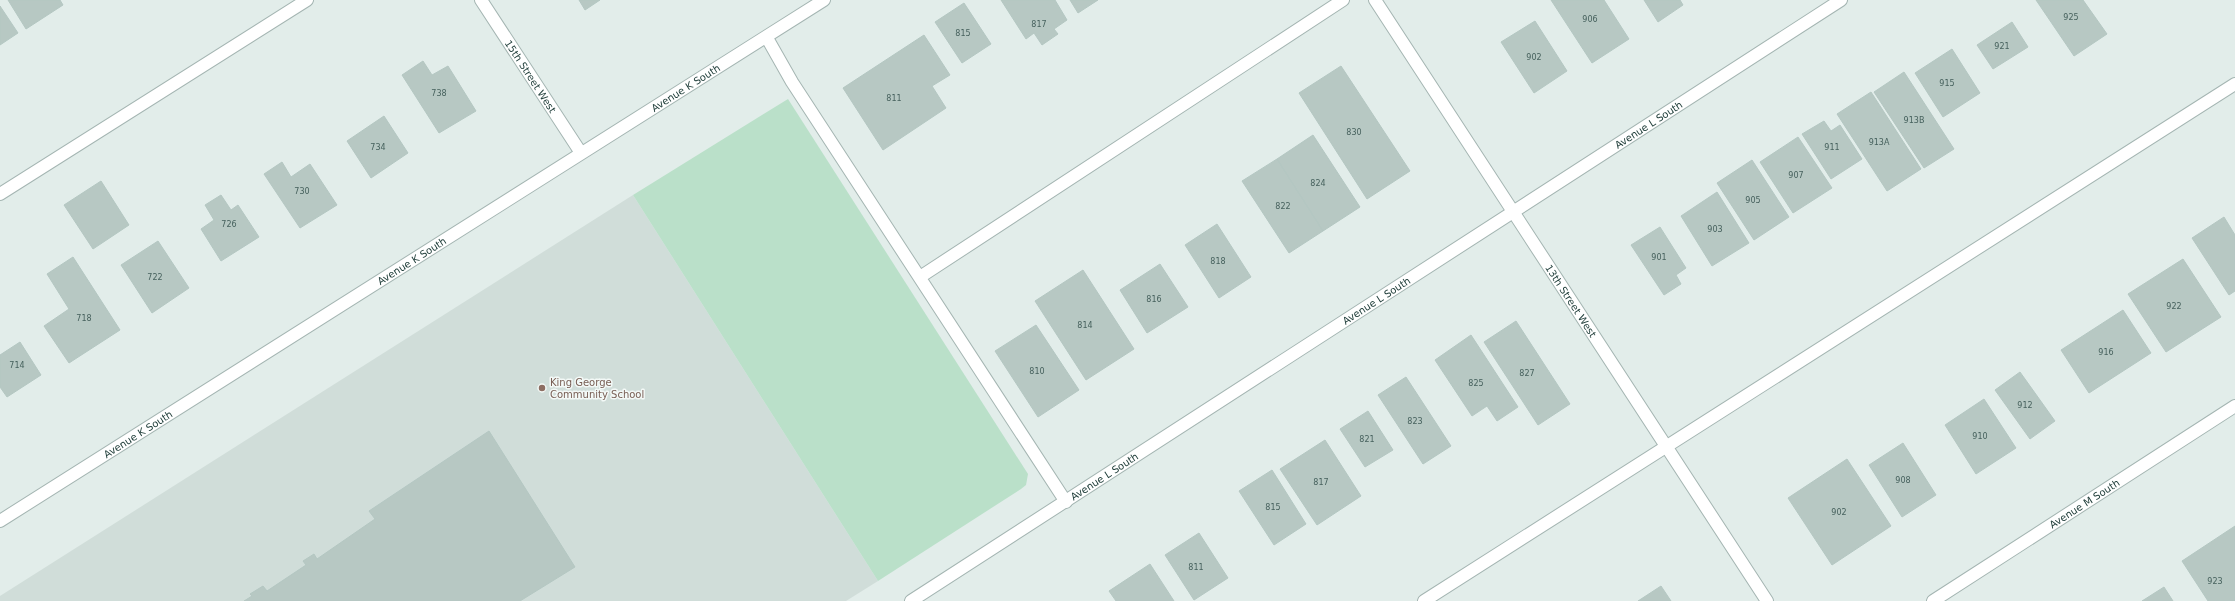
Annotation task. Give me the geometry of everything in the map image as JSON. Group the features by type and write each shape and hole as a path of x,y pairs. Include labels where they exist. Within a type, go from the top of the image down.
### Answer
{"street":[{"path":"0,194 307,0"},
{"name":"15th Street West","path":"481,0 581,153"},
{"name":"Avenue K South","path":"0,521 581,153 767,38 824,0"},
{"path":"920,277 1343,0"},
{"name":"13th Street West","path":"1375,0 1767,601"},
{"name":"Avenue L South","path":"911,601 1841,0"},
{"path":"767,38 792,82 1066,502"},
{"path":"1424,601 2235,84"},
{"name":"Avenue M South","path":"1933,601 2235,406"}],"shaded area":[{"name":"King George Community School","path":"633,195 878,581 846,601 0,601 0,596"}],"green space":[{"path":"788,99 1028,474 1026,485 1021,489 878,581 633,195"}],"building":[{"path":"8,0 60,0 63,5 26,29"},
{"path":"579,0 600,0 585,10"},
{"path":"1001,0 1055,0 1067,20 1054,29 1058,34 1042,45 1034,33 1026,39"},
{"path":"1070,0 1098,0 1078,13"},
{"path":"1551,0 1604,0 1629,39 1592,63"},
{"path":"1644,0 1680,0 1683,5 1658,22"},
{"path":"2036,0 2083,0 2107,34 2074,56"},
{"path":"964,3 991,44 962,63 935,22"},
{"path":"0,6 18,33 0,45"},
{"path":"1535,21 1567,71 1534,93 1501,42"},
{"path":"2012,22 2028,47 1993,69 1977,45"},
{"path":"924,35 950,75 932,86 946,108 883,150 843,88"},
{"path":"1952,49 1980,93 1943,117 1915,73"},
{"path":"423,61 432,75 448,66 476,111 439,133 402,75"},
{"path":"1341,66 1410,171 1367,199 1299,93"},
{"path":"1904,72 1954,149 1924,168 1874,92"},
{"path":"1871,92 1921,169 1887,191 1837,114"},
{"path":"384,116 408,153 371,178 347,141"},
{"path":"1824,121 1831,131 1840,125 1862,159 1831,179 1802,134"},
{"path":"1313,135 1360,207 1323,231 1277,159"},
{"path":"1798,137 1832,188 1793,213 1760,162"},
{"path":"1277,159 1323,231 1289,253 1242,181"},
{"path":"1752,160 1789,217 1754,240 1717,183"},
{"path":"282,162 291,177 310,164 337,205 300,228 264,174"},
{"path":"101,181 129,225 93,249 64,205"},
{"path":"1717,192 1749,243 1712,266 1681,216"},
{"path":"221,195 231,210 238,205 259,237 221,261 201,229 214,220 205,205"},
{"path":"2224,217 2235,235 2235,291 2229,295 2192,238"},
{"path":"1217,224 1251,277 1219,298 1185,245"},
{"path":"1660,227 1686,268 1676,275 1681,284 1664,295 1631,245"},
{"path":"158,241 189,288 152,313 121,265"},
{"path":"73,257 120,330 69,363 44,326 69,309 47,274"},
{"path":"2183,259 2221,317 2166,352 2128,294"},
{"path":"1160,264 1188,307 1147,333 1120,290"},
{"path":"1083,270 1134,349 1086,380 1035,301"},
{"path":"2123,310 2151,353 2089,393 2061,350"},
{"path":"1516,321 1570,404 1538,425 1484,342"},
{"path":"1036,325 1079,390 1038,417 995,351"},
{"path":"1471,335 1518,407 1497,421 1487,406 1472,416 1435,360"},
{"path":"20,342 41,375 7,397 0,387 0,355"},
{"path":"2020,372 2055,421 2030,439 1995,390"},
{"path":"1406,377 1451,446 1423,464 1378,395"},
{"path":"1984,399 2016,448 1976,474 1945,425"},
{"path":"1368,411 1393,450 1365,467 1340,429"},
{"path":"489,431 575,567 520,601 244,601 252,596 250,594 263,586 267,591 306,565 303,561 314,554 317,559 375,519 369,511"},
{"path":"1325,440 1361,496 1317,525 1280,469"},
{"path":"1903,443 1936,495 1902,517 1869,465"},
{"path":"1847,459 1891,526 1832,565 1788,498"},
{"path":"1272,470 1306,524 1274,545 1239,491"},
{"path":"2235,526 2235,601 2208,601 2182,561"},
{"path":"1199,533 1228,578 1194,600 1165,555"},
{"path":"1150,564 1174,601 1116,601 1109,591"},
{"path":"1661,586 1671,601 1638,601"},
{"path":"2164,587 2173,601 2142,601"}],"place":[{"name":"King George Community School","path":"542,388"}]}
